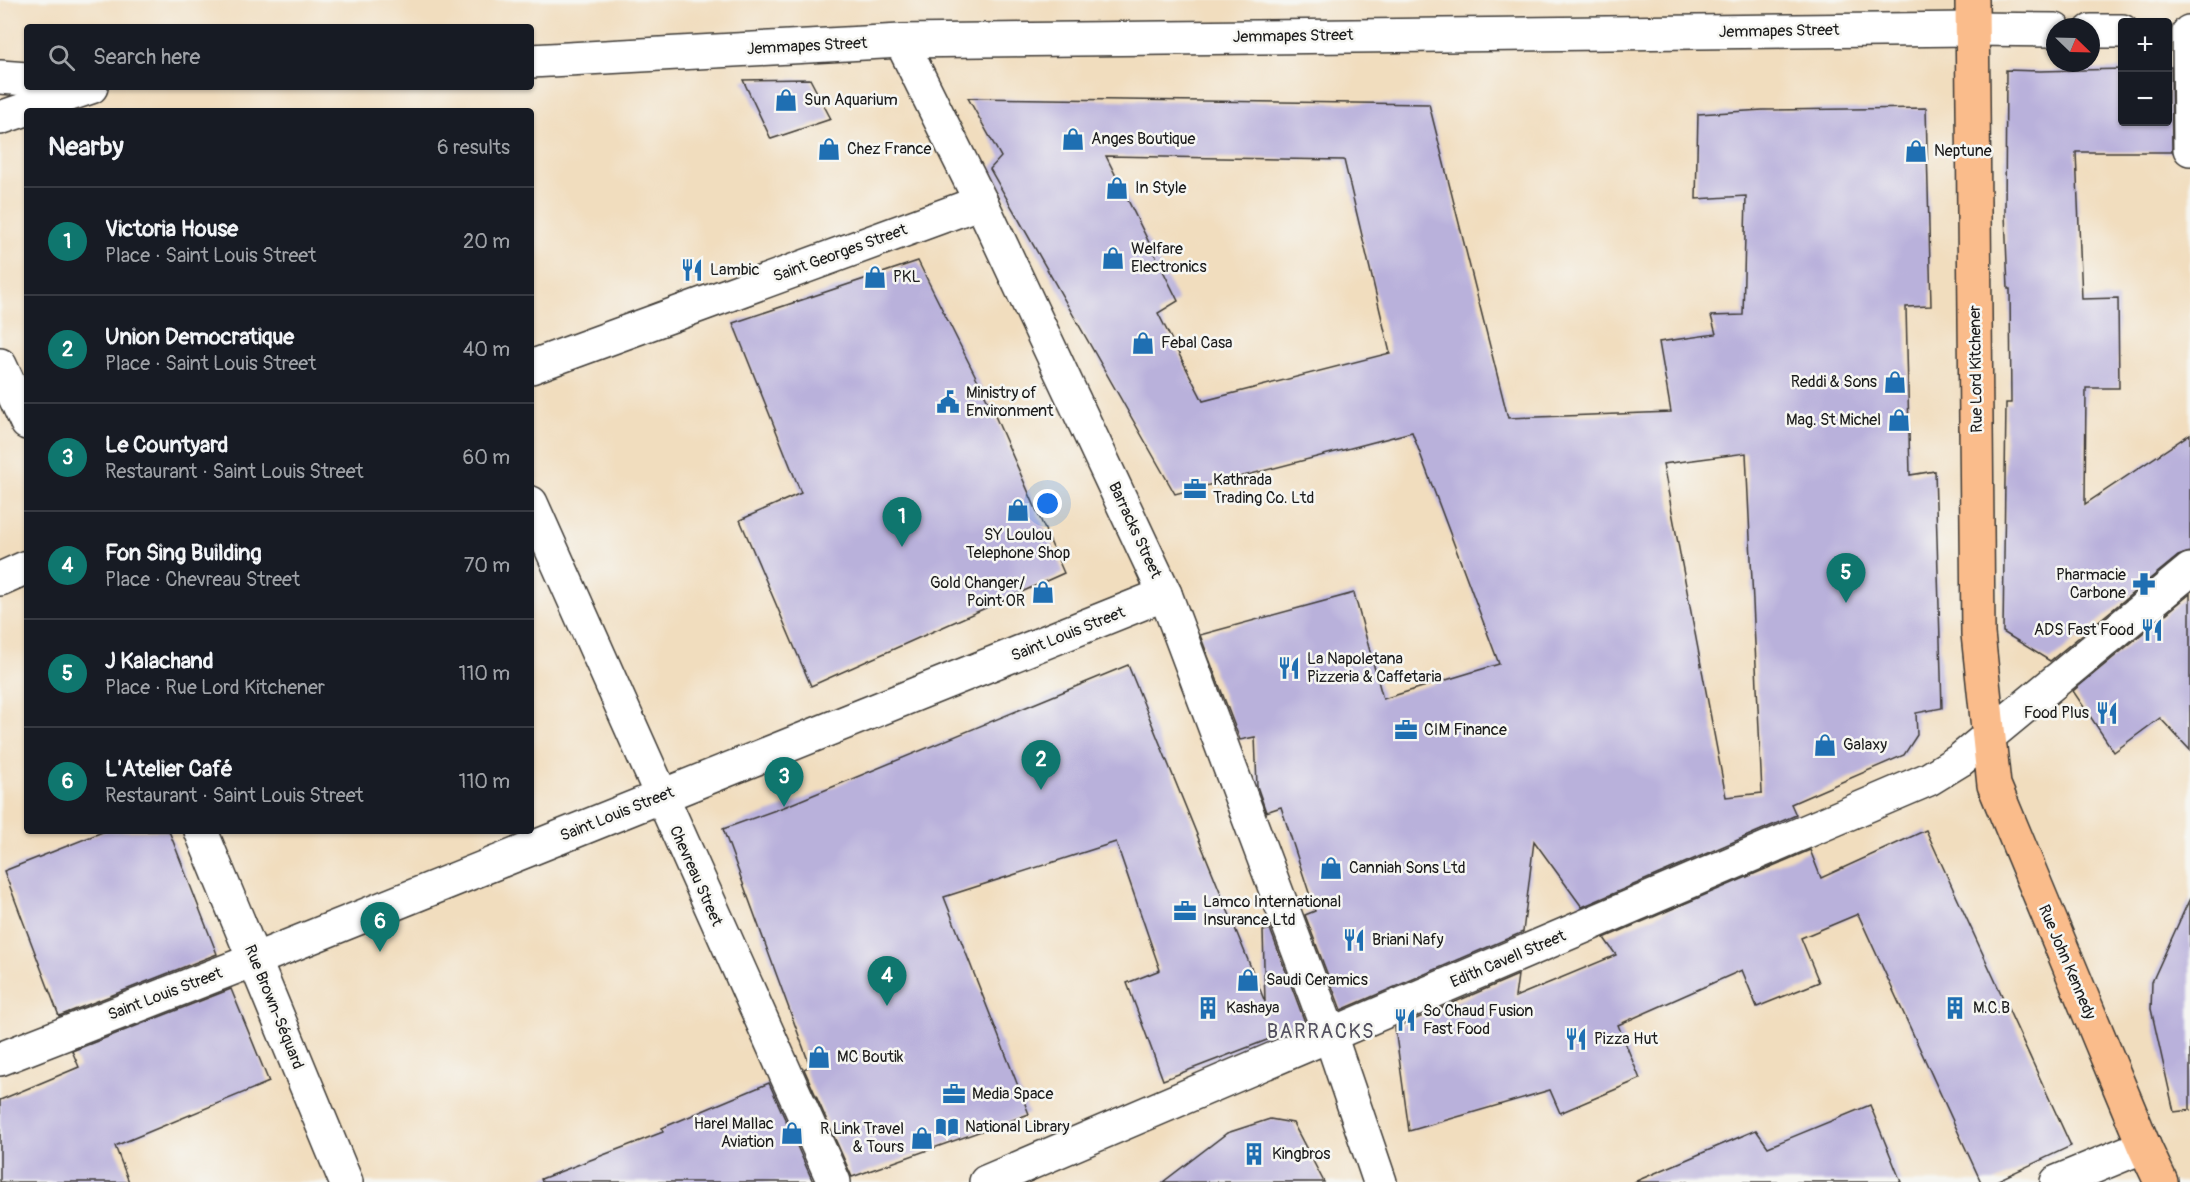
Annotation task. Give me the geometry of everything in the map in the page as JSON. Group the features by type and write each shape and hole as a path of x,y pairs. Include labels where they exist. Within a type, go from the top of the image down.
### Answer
{"main road":[{"name":"Rue Lord Kitchener","path":"1972,14 1978,634 1989,737"},
{"name":"Rue John Kennedy","path":"1989,737 1994,785 2161,1182"}],"street":[{"name":"Jemmapes Street","path":"534,62 901,41 1972,14 2046,28"},
{"path":"2100,31 2118,31"},
{"path":"2182,32 2190,149"},
{"name":"Barracks Street","path":"901,41 981,202 1165,594 1329,1035 1380,1182"},
{"path":"0,77 24,79"},
{"path":"29,108 82,90"},
{"path":"0,118 24,110"},
{"name":"Saint Georges Street","path":"534,366 981,202"},
{"path":"0,365 24,417"},
{"name":"Chevreau Street","path":"534,510 834,1182"},
{"path":"0,579 24,568"},
{"name":"Edith Cavell Street","path":"986,1182 1929,779 1960,760 1989,737 2190,570"},
{"name":"Saint Louis Street","path":"0,1059 254,960 1165,594"},
{"name":"Rue Brown-Séquard","path":"202,834 346,1182"},
{"path":"2057,1182 2144,1146"}],"building":[{"path":"2118,69 2118,126 2172,126 2172,152 2076,152 2082,299 2118,298 2119,388 2086,388 2085,504 2190,434 2190,552 2178,556 2050,661 2003,632 2006,403 2011,403 2010,289 2008,289 2005,214 2006,70 2100,72 2100,70"},
{"name":"Sun Aquarium","path":"810,79 831,119 771,139 743,80"},
{"path":"968,98 1429,104 1508,418 1671,412 1659,342 1716,334 1711,316 1743,315 1746,196 1696,199 1698,114 1763,110 1926,108 1931,306 1906,307 1910,475 1935,471 1942,708 1916,713 1917,735 1904,755 1791,804 1796,815 1582,907 1534,841 1523,932 1341,1010 1305,915 1315,911 1281,807 1266,812 1257,786 1255,737 1240,740 1200,635 1354,593 1383,699 1499,664 1412,432 1175,494 990,169 1001,157","holes":["1106,156 1344,160 1390,353 1203,401 1158,313 1178,301","1746,453 1762,793 1726,797 1663,464"]},
{"path":"918,261 992,409 1064,573 811,686 740,520 801,493 733,323"},
{"path":"2190,594 2190,750 2160,718 2114,752 2073,691"},
{"path":"1128,665 1265,1002 1263,931 1270,929 1306,1025 1163,1080 1127,983 1160,970 1116,842 944,897 1029,1114 852,1177 804,1069 810,1066 723,829 784,807"},
{"path":"1926,830 2071,1146 1994,1182 1981,1182 1858,914 1801,938 1819,982 1757,1007 1742,970 1618,1025 1640,1079 1560,1113 1550,1090 1409,1131 1395,1028 1518,975 1515,997 1616,955 1604,938 1810,850 1821,878"},
{"path":"97,834 170,834 217,954 59,1016 4,871"},
{"path":"2190,898 2190,1110 2174,1112 2151,1009 2152,982"},
{"path":"231,989 269,1082 115,1146 129,1182 0,1182 0,1100 79,1067 72,1051"},
{"path":"769,1083 813,1182 542,1182 541,1179 663,1132 662,1128"},
{"path":"1870,1105 1901,1182 1634,1182 1756,1130 1768,1147"},
{"name":"Kingbros","path":"1270,1119 1293,1123 1324,1182 1163,1182 1227,1133"}],"place":[{"name":"Sun Aquarium","path":"786,100"},
{"name":"Anges Boutique","path":"1073,139"},
{"name":"Chez France","path":"829,149"},
{"name":"Neptune","path":"1916,151"},
{"name":"In Style","path":"1117,188"},
{"name":"Welfare Electronics","path":"1113,258"},
{"name":"Lambic","path":"692,270"},
{"name":"PKL","path":"875,277"},
{"name":"Febal Casa","path":"1143,343"},
{"name":"Reddi & Sons","path":"1895,382"},
{"name":"Ministry of Environment","path":"948,402"},
{"name":"Mag. St Michel","path":"1899,420"},
{"name":"Kathrada Trading Co. Ltd","path":"1195,489"},
{"name":"SY Loulou Telephone Shop","path":"1018,510"},
{"name":"Victoria House","path":"902,547"},
{"name":"Pharmacie Carbone","path":"2144,584"},
{"name":"Gold Changer/ Point OR","path":"1043,592"},
{"name":"J Kalachand","path":"1846,603"},
{"name":"ADS Fast Food","path":"2152,630"},
{"name":"La Napoletana Pizzeria & Caffetaria","path":"1289,668"},
{"name":"Food Plus","path":"2107,713"},
{"name":"CIM Finance","path":"1406,730"},
{"name":"Galaxy","path":"1825,745"},
{"name":"Union Democratique","path":"1041,790"},
{"name":"Le Countyard","path":"784,807"},
{"name":"Canniah Sons Ltd","path":"1331,868"},
{"name":"Lamco International Insurance Ltd","path":"1185,911"},
{"name":"Briani Nafy","path":"1354,940"},
{"name":"L'Atelier Café","path":"380,952"},
{"name":"Saudi Ceramics","path":"1248,980"},
{"name":"Fon Sing Building","path":"887,1006"},
{"name":"Kashaya","path":"1208,1008"},
{"name":"M.C.B","path":"1955,1008"},
{"name":"So Chaud Fusion Fast Food","path":"1405,1020"},
{"name":"Pizza Hut","path":"1576,1039"},
{"name":"MC Boutik","path":"819,1057"},
{"name":"Media Space","path":"954,1094"},
{"name":"National Library","path":"947,1127"},
{"name":"Harel Mallac Aviation","path":"792,1133"},
{"name":"R Link Travel & Tours","path":"922,1138"},
{"name":"Kingbros","path":"1254,1154"}],"district":[{"name":"BARRACKS","path":"1321,1031"}]}
